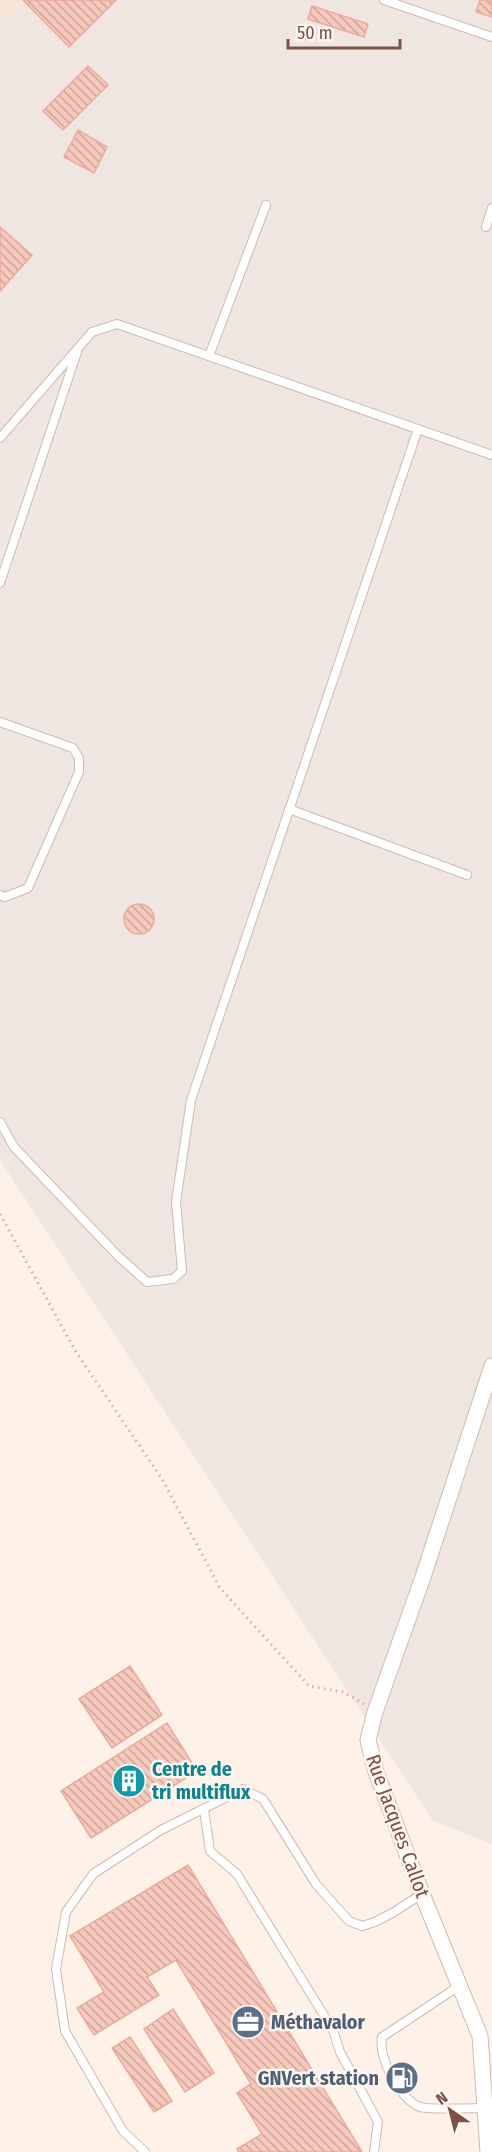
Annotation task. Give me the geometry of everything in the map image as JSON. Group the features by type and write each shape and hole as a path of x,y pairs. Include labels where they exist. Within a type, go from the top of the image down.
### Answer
{"street":[{"name":"Rue Jacques Callot","path":"488,2152 480,2036 376,1772 368,1740 375,1712 423,1577 492,1366"}],"lane":[{"path":"384,0 492,37"},
{"path":"209,356 266,205"},
{"path":"486,228 492,208"},
{"path":"0,438 92,333 117,324 492,455"},
{"path":"0,584 79,348"},
{"path":"0,1122 14,1147 118,1256 147,1282 173,1279 182,1271 176,1202 191,1100 417,429"},
{"path":"0,722 73,748 79,758 79,772 28,888 5,897 0,895"},
{"path":"289,810 467,875"},
{"path":"145,2152 123,2131 65,2031 56,1969 66,1912 93,1874 161,1830 243,1789 263,1798 316,1884 349,1921 362,1926 375,1922 422,1893"},
{"path":"204,1809 210,1851 237,1874 333,2030 340,2052 378,2122 374,2152"},
{"path":"459,1986 382,2037 380,2047 384,2063 407,2098 421,2107 486,2108"}],"path":[{"path":"0,1214 76,1352 162,1479 220,1588 309,1686 343,1692 361,1701 375,1712"}],"shaded area":[{"path":"0,0 23,0 0,24"},
{"path":"23,0 492,0 492,1844 433,1821 0,1160 0,24"}],"building":[{"path":"23,0 116,0 69,47"},
{"path":"480,0 492,0 492,17 476,12"},
{"path":"312,6 368,24 364,37 308,19"},
{"path":"88,66 108,85 63,130 43,111"},
{"path":"78,130 107,147 94,173 64,157"},
{"path":"0,227 32,255 0,291"},
{"path":"139,904 145,905 153,913 153,925 145,933 139,934 133,933 125,925 124,919 125,913 133,905"},
{"path":"130,1666 162,1715 112,1748 79,1699"},
{"name":"Centre de tri multiflux","path":"167,1723 197,1771 91,1838 61,1791"},
{"name":"Méthavalor","path":"188,1865 362,2152 239,2152 237,2149 262,2134 237,2093 251,2084 176,1960 147,1977 159,1995 94,2035 77,2008 104,1992 70,1936"},
{"path":"173,2009 214,2073 185,2092 144,2029"},
{"path":"130,2037 172,2101 154,2112 112,2048"}],"place":[{"name":"Centre de tri multiflux","path":"129,1781"},
{"name":"Méthavalor","path":"248,2022"},
{"name":"GNVert station","path":"402,2078"}]}
